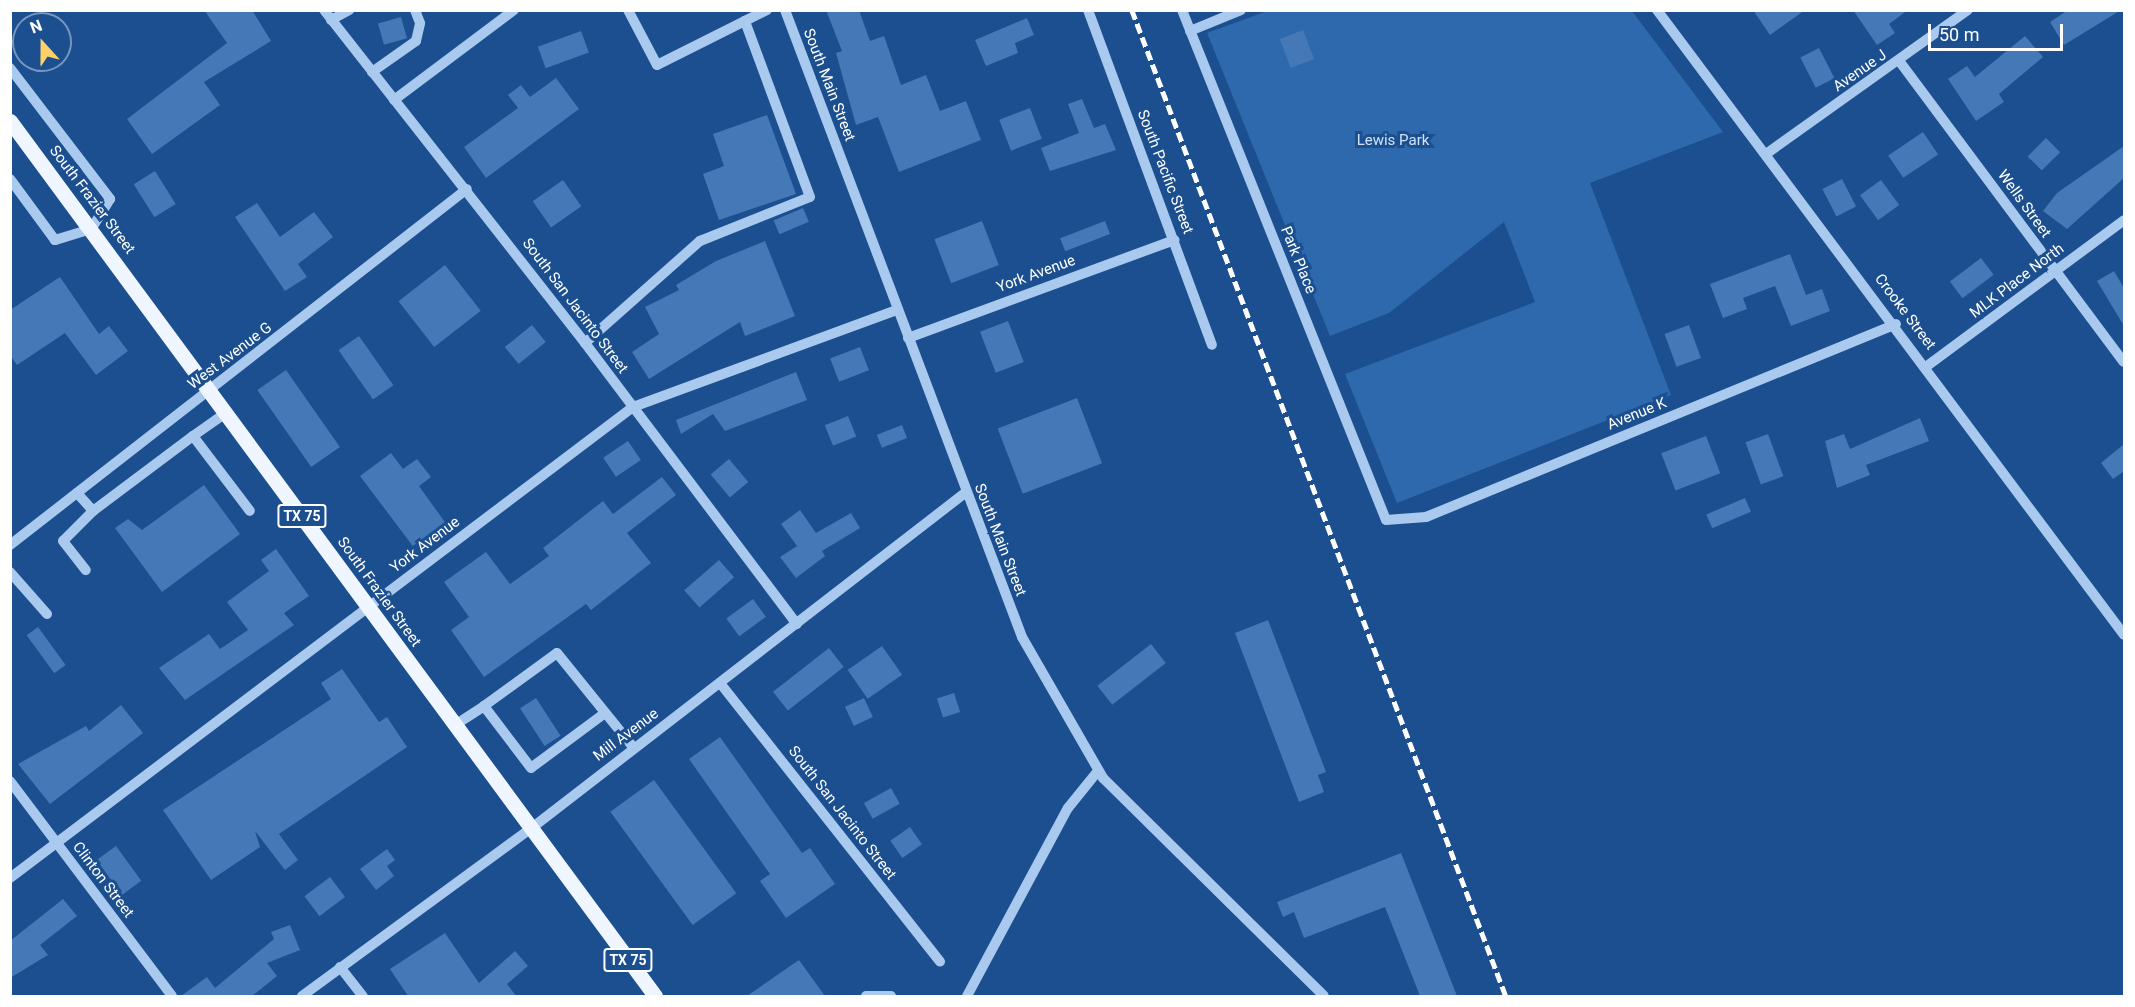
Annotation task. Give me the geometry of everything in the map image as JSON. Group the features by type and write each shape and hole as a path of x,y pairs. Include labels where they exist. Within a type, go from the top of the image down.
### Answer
{"main road":[{"name":"South Frazier Street","path":"10,121 212,390 367,607 533,827 653,996"}],"street":[{"path":"327,15 350,10"},
{"path":"372,72 416,41 420,23 415,10"},
{"path":"628,10 657,65 767,10"},
{"name":"South Main Street","path":"785,10 965,493 1022,637 1098,771 1324,996"},
{"name":"South Pacific Street","path":"1088,10 1212,345"},
{"name":"Park Place","path":"1182,10 1386,520"},
{"path":"1190,31 1241,10"},
{"name":"Crooke Street","path":"1657,10 1896,324 2124,635"},
{"name":"Avenue J","path":"1766,154 1900,62 1968,10"},
{"path":"394,100 513,11"},
{"name":"South San Jacinto Street","path":"327,15 467,189 797,624"},
{"path":"585,343 700,241 810,196 745,21"},
{"name":"Wells Street","path":"1900,62 2124,363"},
{"path":"10,68 110,199 91,229 55,240 10,179"},
{"name":"West Avenue G","path":"10,545 212,390 467,189"},
{"name":"MLK Place North","path":"1927,366 2124,220"},
{"name":"York Avenue","path":"908,338 1175,240"},
{"name":"York Avenue","path":"10,878 633,406 897,310"},
{"name":"Avenue K","path":"1386,520 1426,517 1896,324"},
{"path":"86,570 63,541 93,512 227,412"},
{"path":"193,436 250,511"},
{"path":"77,493 93,512"},
{"name":"Mill Avenue","path":"302,996 533,827 633,747 720,683 965,493"},
{"path":"10,572 46,614"},
{"path":"455,725 557,653 633,747"},
{"name":"South San Jacinto Street","path":"720,683 940,962"},
{"path":"484,706 531,768 606,713"},
{"path":"967,996 1068,808 1098,771"},
{"name":"Clinton Street","path":"10,781 172,996"},
{"path":"340,967 363,996"},
{"path":"866,996 891,996"}],"green space":[{"name":"Lewis Park","path":"1267,11 1632,11 1723,132 1590,183 1671,395 1397,503 1345,374 1535,302 1504,222 1389,313 1330,336 1207,33"}],"building":[{"path":"204,10 252,10 271,41 204,82 220,105 152,154 127,119 227,43"},
{"path":"826,10 859,10 870,41 884,36 901,85 926,75 940,111 966,101 981,140 899,172 878,117 856,125 836,53 842,51"},
{"path":"1753,10 1805,10 1770,35"},
{"path":"1853,10 1908,10 1889,24 1895,33 1877,45"},
{"path":"2068,10 2121,10 2064,45 2050,22"},
{"path":"401,17 407,38 384,45 378,24"},
{"path":"1027,18 1034,35 1015,43 1018,53 986,66 975,40"},
{"path":"1303,30 1314,59 1291,68 1280,39"},
{"path":"581,31 589,53 546,68 538,47"},
{"path":"2025,36 2043,57 1999,94 2004,102 1976,121 1948,79 1967,66 1975,77"},
{"path":"1819,48 1834,78 1816,88 1800,58"},
{"path":"556,78 579,109 486,178 464,147 518,108 508,95 521,85 530,97"},
{"path":"1082,99 1094,128 1105,124 1116,150 1050,171 1041,148 1079,133 1068,104"},
{"path":"1030,108 1042,139 1011,151 999,120"},
{"path":"767,115 796,194 719,220 703,174 724,166 713,134"},
{"path":"1923,132 1938,154 1903,178 1888,155"},
{"path":"2046,138 2060,152 2042,171 2028,156"},
{"path":"2124,146 2124,178 2067,229 2043,211 2057,193"},
{"path":"155,171 176,204 154,217 134,184"},
{"path":"1842,179 1856,207 1836,217 1822,189"},
{"path":"563,180 581,206 551,227 533,201"},
{"path":"1881,180 1899,205 1878,220 1860,195"},
{"path":"257,203 280,237 314,212 333,237 298,264 307,277 285,291 235,217"},
{"path":"803,208 809,222 779,234 774,221"},
{"path":"982,221 999,265 951,283 934,239"},
{"path":"1105,221 1110,234 1065,251 1060,238"},
{"path":"765,241 795,316 745,336 740,322 649,379 632,352 659,334 645,307 679,290 676,285 716,261"},
{"path":"1790,254 1806,295 1822,289 1830,311 1791,326 1775,286 1743,298 1747,309 1723,318 1710,284"},
{"path":"1981,258 1994,275 1962,298 1950,281"},
{"path":"445,265 481,311 434,347 399,301"},
{"path":"2114,271 2124,288 2124,326 2097,281"},
{"path":"60,277 99,334 109,326 128,351 96,375 65,333 17,365 10,355 10,310"},
{"path":"1008,321 1024,362 996,373 980,332"},
{"path":"532,325 546,342 519,364 505,347"},
{"path":"1689,325 1701,358 1677,367 1665,334"},
{"path":"359,336 393,385 373,399 339,350"},
{"path":"860,347 869,370 839,382 830,358"},
{"path":"286,370 340,447 311,467 257,390"},
{"path":"796,372 807,400 725,431 713,414 681,434 676,420"},
{"path":"1077,398 1102,463 1023,494 998,428"},
{"path":"848,416 856,436 833,446 825,425"},
{"path":"1920,418 1929,441 1866,465 1870,475 1837,488 1825,441 1844,434 1850,449"},
{"path":"902,425 907,438 882,448 877,435"},
{"path":"1768,434 1783,476 1761,484 1745,442"},
{"path":"1706,436 1720,473 1676,491 1661,453"},
{"path":"628,441 641,460 616,477 603,458"},
{"path":"2124,444 2124,471 2113,479 2101,463"},
{"path":"391,453 403,469 417,459 431,477 419,486 447,525 415,549 360,476"},
{"path":"729,459 748,482 730,497 711,474"},
{"path":"662,477 676,495 627,533 651,563 591,610 586,604 484,677 451,630 469,617 444,582 486,552 510,584 549,556 543,548 603,501 613,514"},
{"path":"204,485 240,534 162,592 115,528 128,519 142,530"},
{"path":"1745,498 1751,512 1712,528 1706,514"},
{"path":"800,510 816,533 851,513 860,528 822,551 825,556 796,578 780,557 797,546 781,524"},
{"path":"276,549 309,596 284,613 294,625 185,700 159,668 209,634 220,649 248,630 227,602 269,571 261,560"},
{"path":"719,560 734,577 699,608 684,590"},
{"path":"753,599 766,617 739,636 726,618"},
{"path":"1268,620 1326,772 1318,775 1324,792 1299,802 1235,633"},
{"path":"38,627 66,665 54,673 27,635"},
{"path":"1151,644 1166,663 1112,705 1097,686"},
{"path":"882,646 902,675 868,699 848,670"},
{"path":"829,648 844,667 788,711 773,692"},
{"path":"342,669 379,722 387,717 407,747 279,834 298,860 285,870 255,831 260,847 211,880 163,810 331,699 321,683"},
{"path":"954,693 960,712 943,718 937,699"},
{"path":"536,698 561,736 545,746 520,708"},
{"path":"864,698 873,717 854,726 845,707"},
{"path":"121,705 143,733 50,804 18,764 86,726 89,731"},
{"path":"720,737 802,853 810,848 835,884 786,918 760,881 770,874 689,759"},
{"path":"654,780 736,893 693,925 610,812"},
{"path":"891,788 900,804 873,819 864,803"},
{"path":"910,827 922,844 902,858 890,841"},
{"path":"116,846 141,881 122,895 97,860"},
{"path":"387,849 395,860 387,866 394,876 376,890 360,869"},
{"path":"1401,853 1457,996 1420,996 1385,907 1304,938 1294,912 1283,917 1277,902"},
{"path":"330,877 345,897 319,916 304,896"},
{"path":"63,899 77,916 40,945 48,955 10,978 10,941"},
{"path":"290,925 300,950 267,963 277,976 252,996 181,996 207,977 215,988 274,939 271,932"},
{"path":"445,933 479,983 515,951 528,966 507,984 516,996 408,996 390,969"},
{"path":"799,960 825,996 747,996"}],"railway":[{"path":"1132,10 1506,996"}]}
